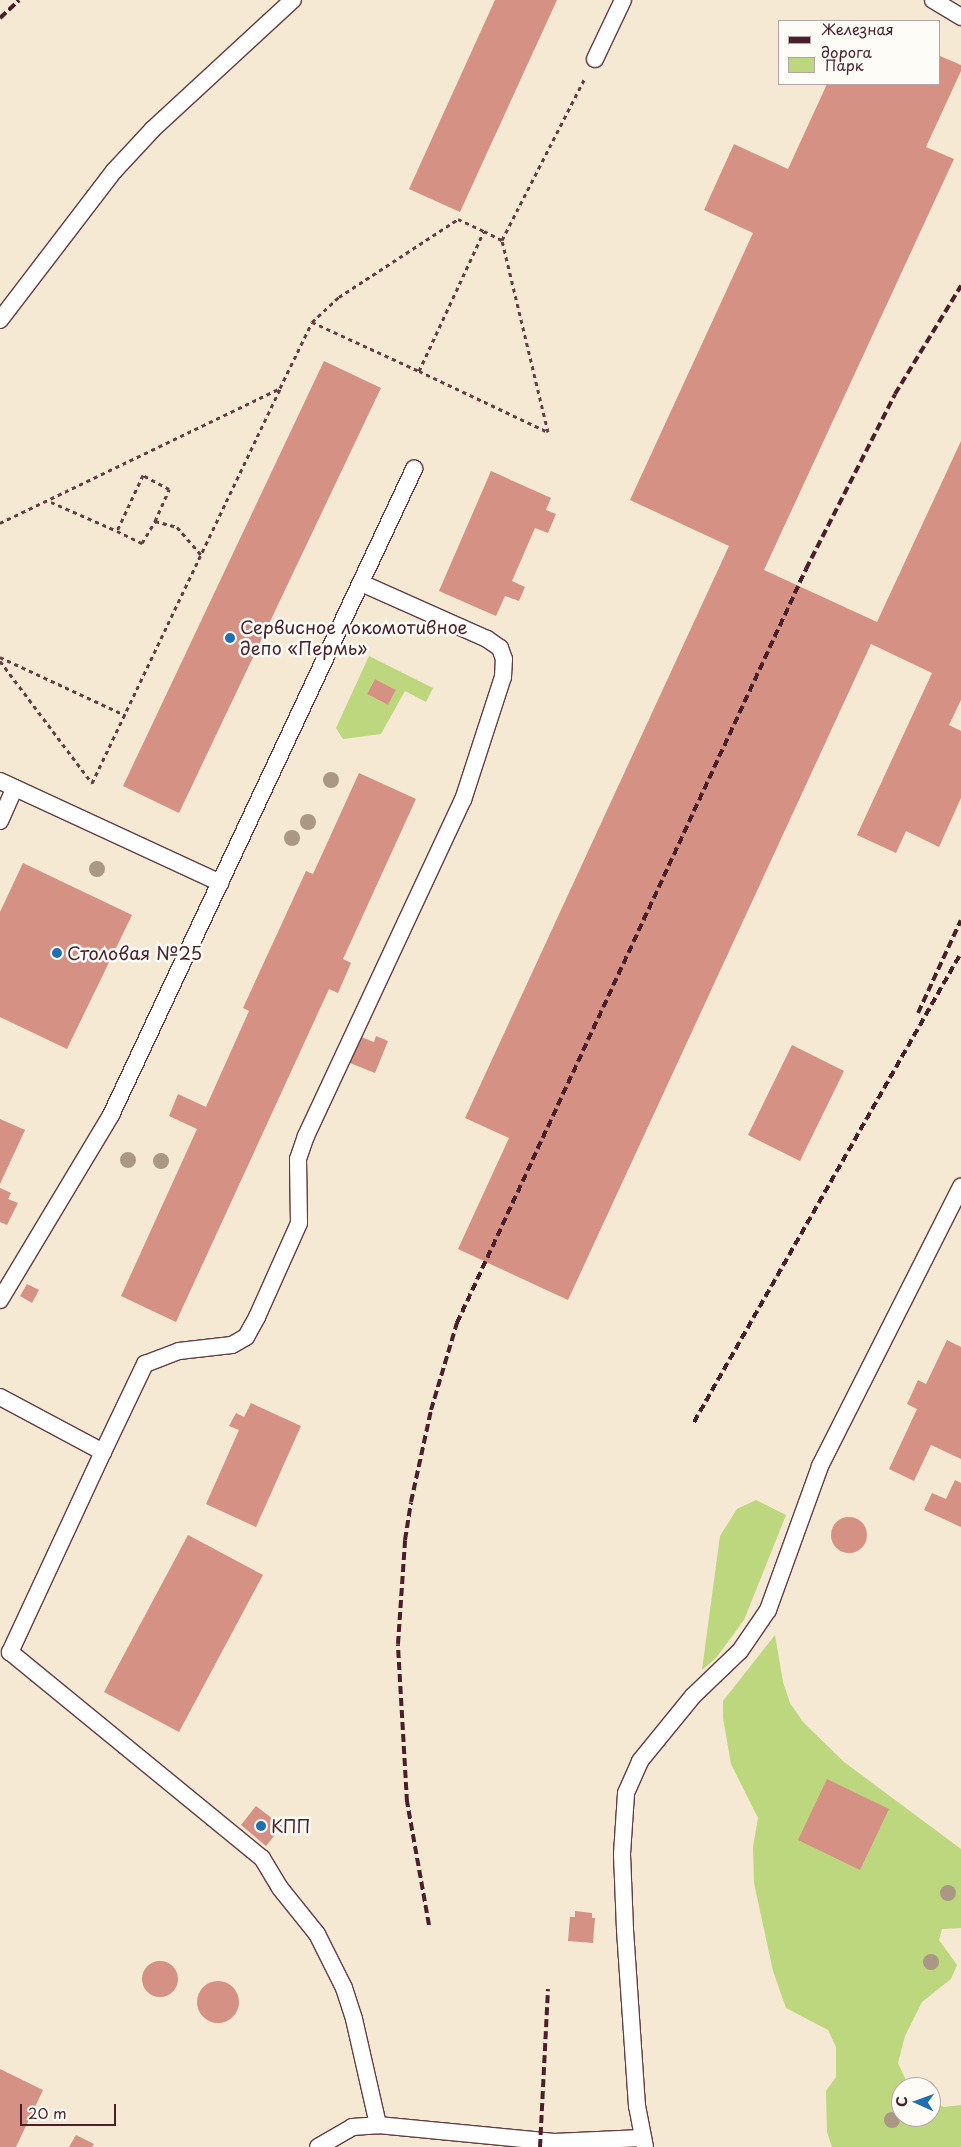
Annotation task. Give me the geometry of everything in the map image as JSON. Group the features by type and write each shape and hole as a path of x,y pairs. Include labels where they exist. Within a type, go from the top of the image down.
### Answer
{"lane":[{"path":"0,320 114,171 153,129 294,0"},
{"path":"595,59 623,0"},
{"path":"933,0 961,17"},
{"path":"0,1300 111,1115 414,469"},
{"path":"360,583 488,639 500,648 504,659 503,677 463,800 306,1136 298,1159 299,1223 257,1317 246,1337 232,1345 170,1353 146,1364 5,1650 262,1858 280,1888 317,1934 344,1988 354,2019 378,2125"},
{"path":"0,781 221,883"},
{"path":"0,821 15,788"},
{"path":"318,2147 352,2127 378,2125 554,2142 643,2142 622,1854 626,1792 632,1775 649,1749 693,1696 740,1652 768,1610 820,1466 961,1188"},
{"path":"0,1397 103,1452"}],"path":[{"path":"312,322 548,432 502,240 595,59"},
{"path":"0,659 92,784 312,322 340,298 458,219 502,240"},
{"path":"419,372 484,231"},
{"path":"0,523 50,501 280,388"},
{"path":"50,501 117,532 142,543 155,521 168,489 143,475 117,532"},
{"path":"155,521 177,527 201,555"},
{"path":"0,659 125,714"}],"green space":[{"path":"369,656 433,688 426,702 405,691 381,734 343,739 336,728","holes":["375,679 396,690 388,705 367,694"]},
{"path":"756,1500 786,1515 744,1620 716,1658 702,1670 720,1536 737,1509"},
{"path":"775,1635 783,1682 790,1703 803,1722 844,1762 961,1849 961,1928 942,1929 939,1940 957,1965 951,1979 922,2002 905,2036 898,2063 904,2077 891,2077 891,2127 941,2127 941,2106 961,2105 961,2147 832,2147 827,2132 826,2091 836,2077 836,2047 828,2030 786,2008 773,1971 754,1883 753,1847 758,1818 731,1764 723,1718 723,1701"}],"building":[{"path":"495,0 557,0 460,212 409,189"},
{"path":"941,56 961,65 961,71 926,147 954,159 764,570 877,622 961,441 961,700 949,725 961,731 961,798 939,847 906,831 896,853 857,835 932,673 871,644 568,1300 458,1249 509,1138 465,1118 729,546 630,500 753,233 704,210 734,144 788,169 827,85 941,85"},
{"path":"324,361 381,388 179,813 123,786"},
{"path":"491,471 551,498 546,510 556,514 548,533 535,528 512,581 525,587 519,601 505,596 496,616 439,591"},
{"path":"375,679 396,690 388,705 367,694"},
{"path":"359,773 416,799 343,959 351,963 338,993 329,989 176,1322 121,1296 197,1129 169,1116 178,1094 206,1107 249,1011 243,1008 306,871 313,874"},
{"name":"Столовая №25","path":"23,863 132,915 67,1049 0,1017 0,912"},
{"path":"356,1035 374,1042 376,1036 388,1041 375,1073 345,1061"},
{"path":"792,1045 844,1071 800,1161 748,1135"},
{"path":"0,1119 25,1130 0,1184"},
{"path":"0,1188 11,1193 8,1199 18,1203 7,1225 0,1222"},
{"path":"27,1284 39,1290 32,1303 20,1296"},
{"path":"947,1340 961,1347 961,1459 931,1445 914,1481 889,1469 917,1409 907,1404 918,1380 926,1384"},
{"path":"251,1403 301,1426 256,1527 206,1504 239,1430 229,1426 236,1413 244,1417"},
{"path":"955,1480 961,1483 961,1527 924,1510 932,1493 946,1499"},
{"path":"849,1517 856,1518 862,1522 866,1528 866,1542 862,1548 856,1552 849,1553 842,1552 836,1548 832,1542 831,1535 832,1528 836,1522 842,1518"},
{"path":"188,1535 263,1575 179,1732 104,1692"},
{"path":"827,1779 889,1809 860,1870 798,1840"},
{"name":"КПП","path":"256,1806 282,1826 266,1846 241,1825"},
{"path":"575,1911 592,1913 592,1918 595,1918 593,1943 568,1941 570,1917 575,1917"},
{"path":"160,1961 167,1962 173,1966 177,1972 177,1986 173,1992 167,1996 160,1997 153,1996 147,1992 143,1986 142,1979 143,1972 147,1966 153,1962"},
{"path":"218,1981 233,1987 239,2002 233,2017 218,2023 203,2017 197,2002 203,1987"},
{"path":"0,2069 43,2090 16,2147 0,2147"},
{"path":"76,2135 94,2144 92,2147 69,2147"}],"railway":[{"path":"0,18 19,0"},
{"path":"429,1925 407,1802 398,1644 405,1540 411,1502 431,1410 457,1323 806,569 895,394 961,286"},
{"path":"918,1013 961,920"},
{"path":"694,1422 961,953"},
{"path":"540,2147 548,1989"}],"place":[{"name":"Сервисное локомотивное депо «Пермь»","path":"230,638"},
{"name":"Столовая №25","path":"57,953"},
{"name":"КПП","path":"261,1826"}]}
